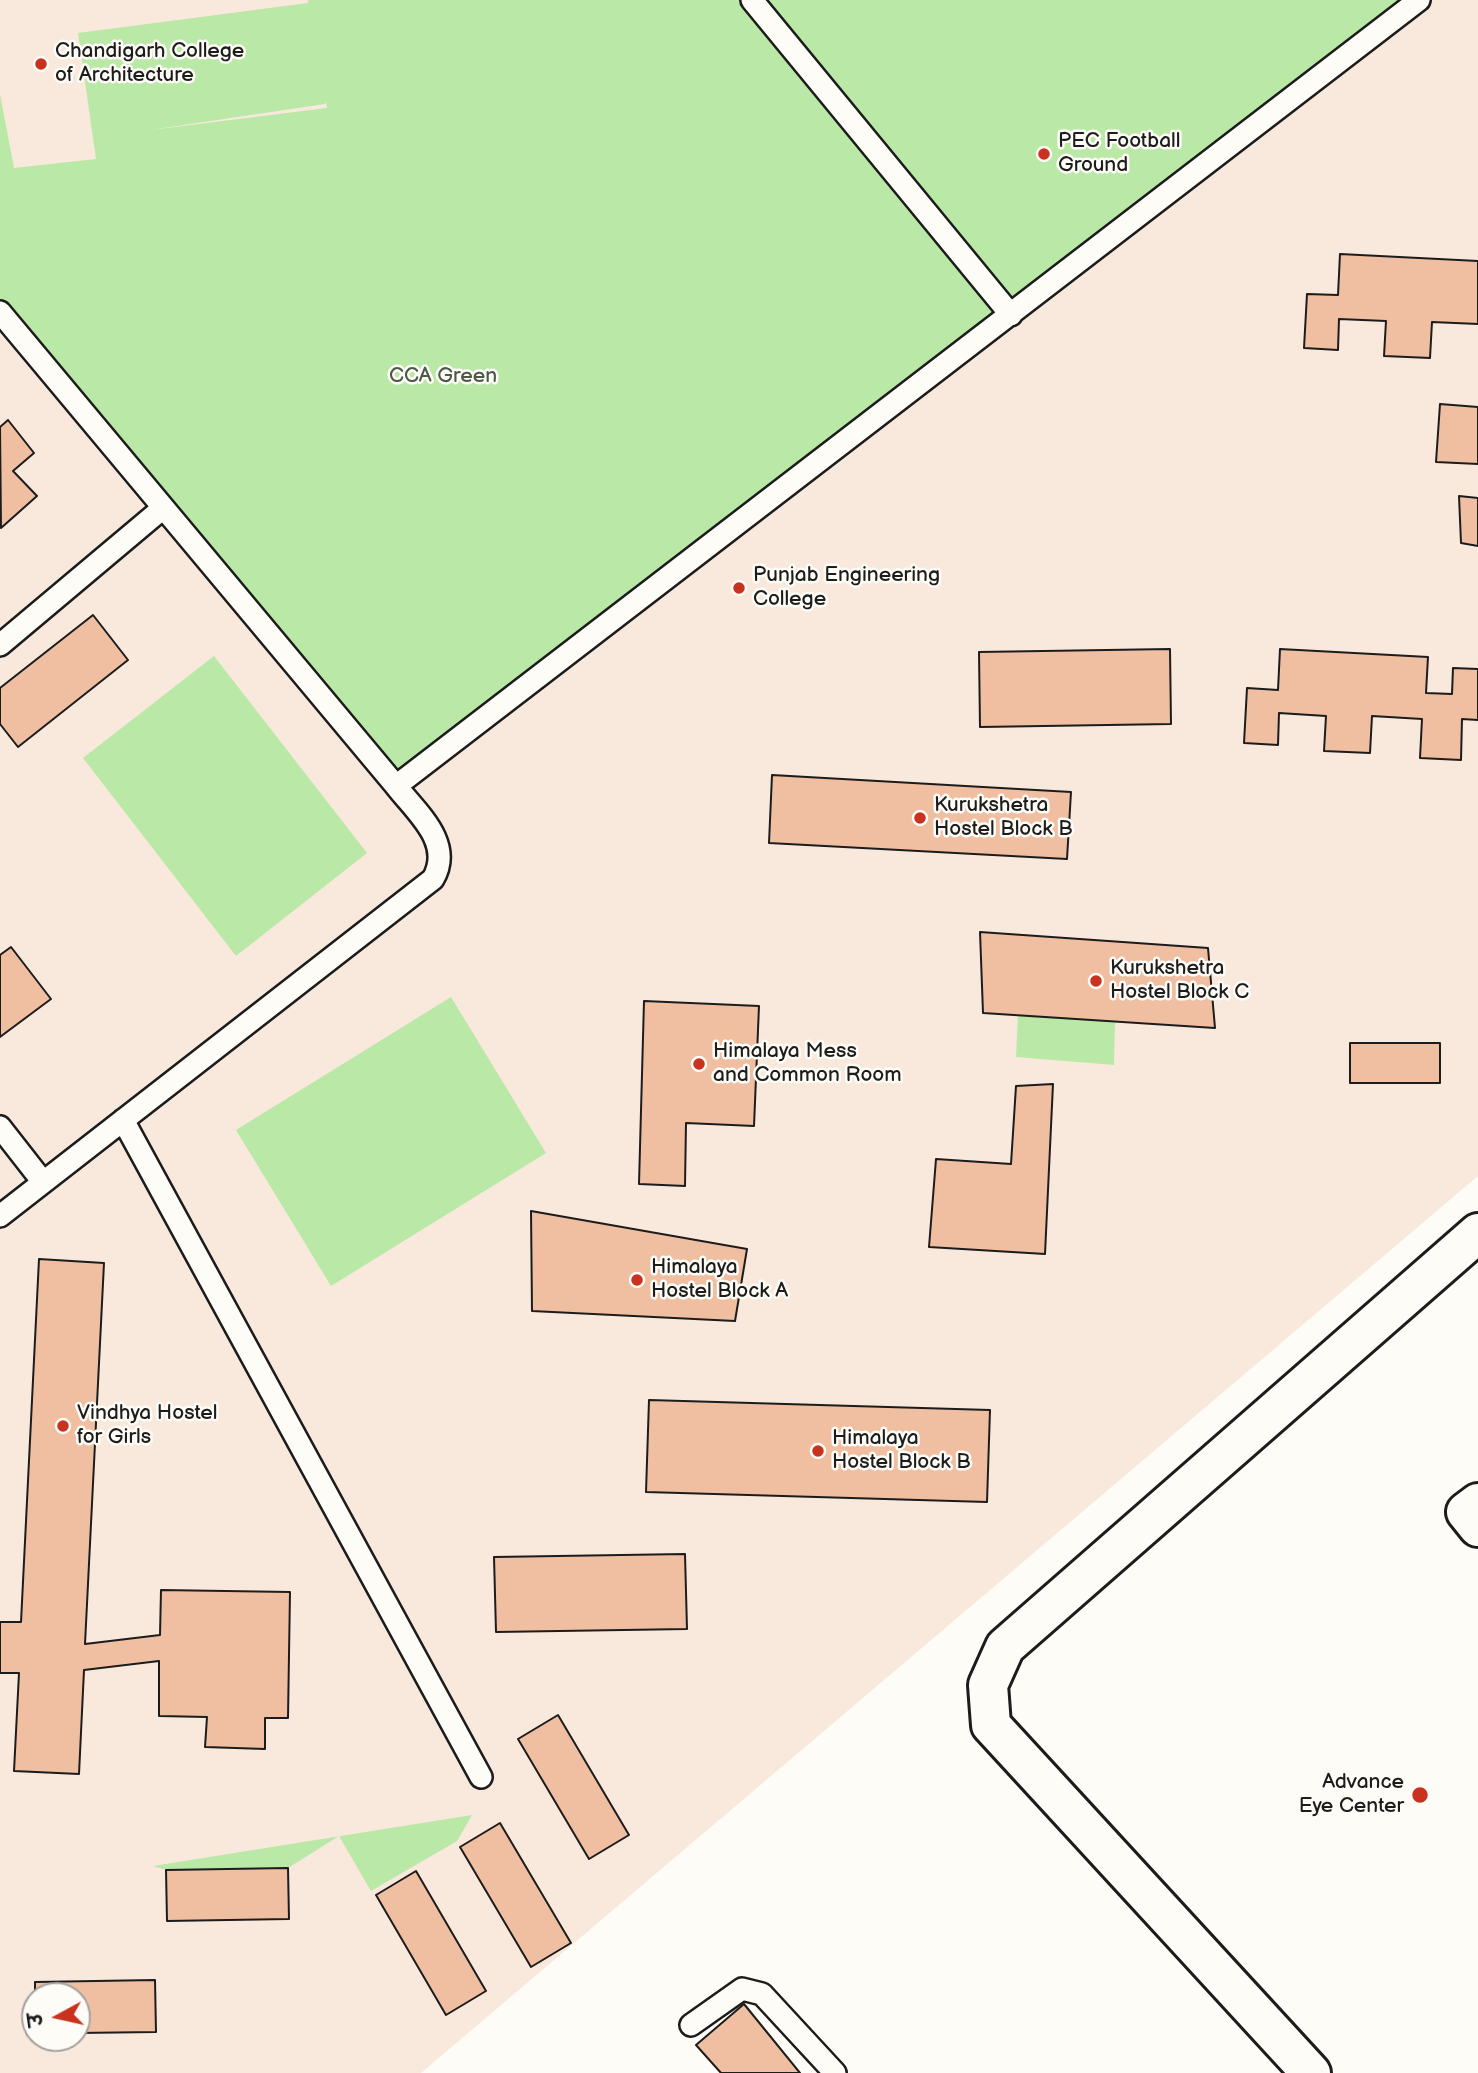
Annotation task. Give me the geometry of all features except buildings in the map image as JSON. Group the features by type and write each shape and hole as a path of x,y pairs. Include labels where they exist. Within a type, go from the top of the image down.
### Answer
{"street":[{"path":"1311,2073 992,1725 988,1685 1006,1647 1478,1233"},
{"path":"1478,1503 1466,1512 1478,1527"}],"lane":[{"path":"752,0 1011,315"},
{"path":"396,786 1419,0"},
{"path":"0,1216 433,879 440,861 437,839 396,786 1,316"},
{"path":"0,645 163,508"},
{"path":"123,1120 481,1777"},
{"path":"0,1126 43,1182"},
{"path":"691,2025 742,1989 762,1994 835,2073"}],"shaded area":[{"name":"Punjab Engineering College","path":"0,0 1478,0 1478,1176 421,2073 0,2073"}],"green space":[{"name":"CCA Green","path":"308,0 748,0 1006,311 398,783 0,303 0,94 14,168 96,159 78,33 308,3","holes":["326,102 327,108 150,130"]},
{"name":"PEC Football Ground","path":"757,0 1400,0 1010,307"},
{"path":"214,656 367,853 236,956 83,758"},
{"path":"451,997 546,1153 331,1286 236,1130"},
{"path":"1018,1015 1115,1022 1114,1065 1016,1057"},
{"path":"472,1815 457,1841 371,1891 339,1836"},
{"path":"338,1836 288,1868 166,1870 153,1866"}],"place":[{"name":"Chandigarh College of Architecture","path":"41,64"},
{"name":"PEC Football Ground","path":"1044,154"},
{"name":"Punjab Engineering College","path":"739,588"},
{"name":"Kurukshetra Hostel Block B","path":"920,818"},
{"name":"Kurukshetra Hostel Block C","path":"1096,981"},
{"name":"Himalaya Mess and Common Room","path":"699,1064"},
{"name":"Himalaya Hostel Block A","path":"637,1280"},
{"name":"Vindhya Hostel for Girls","path":"63,1426"},
{"name":"Himalaya Hostel Block B","path":"818,1451"},
{"name":"Advance Eye Center","path":"1420,1795"}]}
